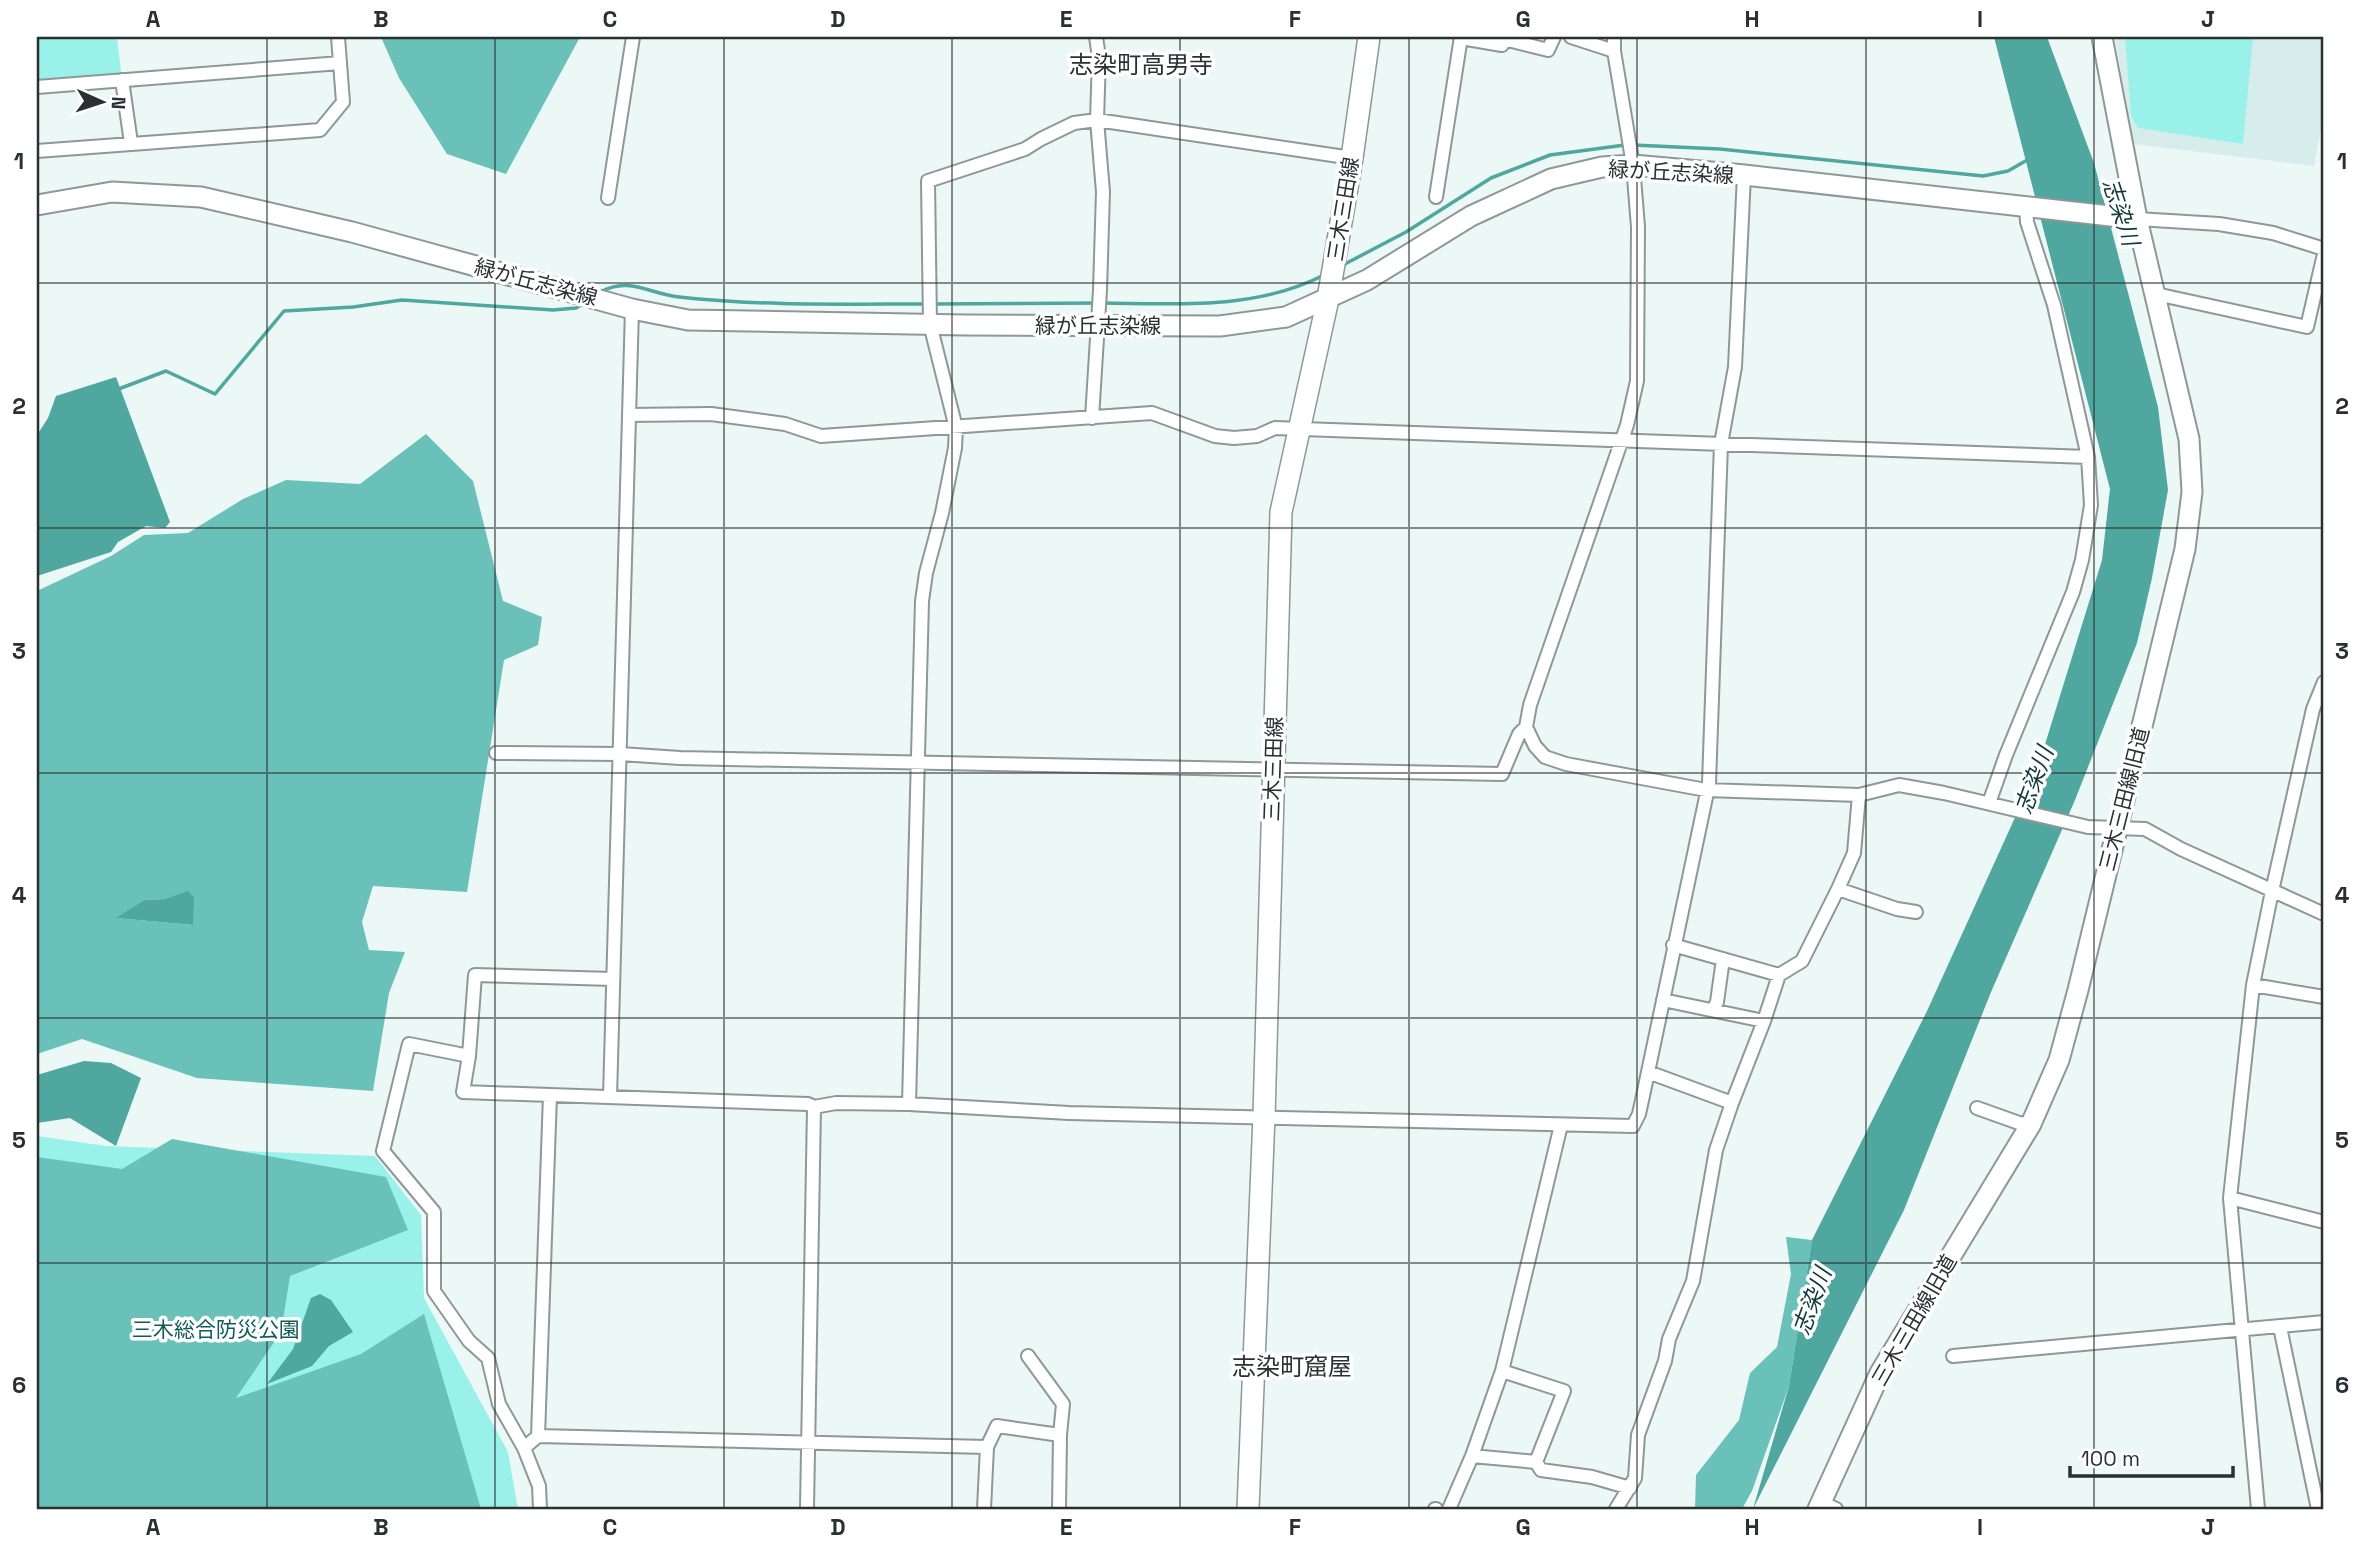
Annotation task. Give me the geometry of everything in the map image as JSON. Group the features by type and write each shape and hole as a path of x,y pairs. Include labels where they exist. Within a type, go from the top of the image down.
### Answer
{"main road":[{"name":"三木三田線","path":"1248,1509 1264,1116 1281,512 1328,299 1352,158 1368,37"}],"street":[{"path":"37,151 320,130 343,102 338,37"},
{"path":"608,198 633,37"},
{"path":"1092,418 1103,191 1097,120 1099,57 1096,37"},
{"path":"1436,197 1461,37 1502,45 1505,38 1548,50 1554,37"},
{"path":"1571,37 1614,51"},
{"path":"496,752 1502,774 1519,734 1526,727 1530,705 1627,425 1637,381 1638,226 1633,165 1614,37"},
{"name":"三木三田線旧道","path":"1825,1507 1880,1373 2031,1124 2059,1060 2185,549 2192,492 2189,439 2137,219 2102,37"},
{"path":"37,87 340,63"},
{"path":"122,80 131,143"},
{"path":"909,1104 920,762 922,601 955,448 956,428 930,324 928,181 1025,149 1074,123 1097,120 1352,158"},
{"name":"緑が丘志染線","path":"37,205 112,192 201,197 352,232 632,309 688,320 1097,326 1220,326 1286,317 1367,280 1471,216 1551,179 1602,167 1633,165 1744,175 2137,219"},
{"path":"613,979 475,975 469,1056 463,1091 808,1104 814,1107 836,1103 909,1104 1069,1113 1633,1126 1639,1114 1709,783 1721,444 1735,367 1744,175"},
{"path":"1989,803 2073,592 2091,506 2088,457 2054,305 2027,222 2026,207"},
{"path":"2137,219 2219,224 2273,233 2324,252 2307,327 2156,294"},
{"path":"610,1097 632,309"},
{"path":"629,415 711,414 785,424 821,436 1152,413 1215,436 1234,438 1257,436 1275,429 2088,457"},
{"path":"2258,1509 2230,1198 2253,985 2272,891 2319,711 2324,682"},
{"path":"1526,727 1535,746 1545,757 1706,790 1858,796 1899,785 2088,827 2146,829 2181,849 2324,914"},
{"path":"1616,1509 1635,1478 1637,1435 1665,1362 1669,1339 1693,1281 1716,1150 1765,1021 1779,975 1802,961 1854,853 1858,796"},
{"path":"1838,888 1897,909 1916,912"},
{"path":"1673,945 1779,975"},
{"path":"1713,1010 1717,1003 1723,959"},
{"path":"2253,985 2324,997"},
{"path":"1663,1000 1765,1021"},
{"path":"469,1056 409,1044 383,1151 434,1212 434,1290 469,1341 488,1359 499,1404 524,1448 538,1486 540,1509"},
{"path":"1648,1072 1732,1104"},
{"path":"538,1436 550,1095"},
{"path":"807,1509 814,1107"},
{"path":"1977,1108 2019,1123 2031,1124"},
{"path":"1449,1509 1472,1456 1502,1371 1561,1125"},
{"path":"2230,1198 2324,1222"},
{"path":"1952,1356 2324,1322"},
{"path":"2280,1327 2318,1509"},
{"path":"1028,1356 1063,1404 1059,1509"},
{"path":"1502,1371 1564,1391 1536,1462"},
{"path":"984,1509 987,1447 997,1426 1060,1435"},
{"path":"524,1448 538,1436 987,1447"},
{"path":"1472,1456 1536,1462"},
{"path":"1536,1462 1541,1470 1592,1477 1630,1488"},
{"path":"2309,1473 2324,1471"}],"shaded area":[{"path":"2115,37 2324,37 2324,113 2314,166 2133,144"}],"green space":[{"path":"37,37 117,37 122,80 37,87"},
{"path":"381,37 580,37 506,174 447,154 399,78"},
{"path":"2125,37 2253,37 2243,144 2138,128 2131,116"},
{"path":"426,434 473,481 503,601 542,617 538,645 504,660 467,892 373,886 362,922 369,950 405,952 389,993 373,1091 197,1078 82,1039 37,1054 37,591 111,556 144,535 188,533 243,499 286,480 360,484","holes":["187,892 193,925 117,918 144,900 164,899"]},
{"name":"三木総合防災公園","path":"37,1136 106,1146 375,1156 421,1215 424,1298 508,1452 518,1509 37,1509"},
{"name":"三木総合防災公園","path":"172,1139 386,1177 408,1230 290,1276 281,1332 236,1398 361,1354 424,1314 481,1509 37,1509 37,1157 122,1169"},
{"path":"1786,1237 1812,1240 1789,1386 1752,1491 1742,1509 1695,1509 1696,1475 1739,1420 1750,1373 1777,1347 1791,1274"}],"water":[{"name":"志染川","path":"1994,37 2047,37 2094,163 2158,407 2168,490 2137,643 2075,800 1991,992 1904,1210 1753,1509 1789,1386 1812,1240 1927,1011 2038,767 2102,560 2110,489"},
{"path":"116,377 170,522 165,528 146,526 118,542 111,552 37,576 37,435 48,418 56,396"},
{"path":"188,891 194,898 193,925 116,918 144,900 164,899"},
{"path":"84,1061 111,1063 141,1078 116,1146 70,1118 37,1123 37,1075"},
{"path":"320,1294 331,1300 353,1332 329,1346 312,1366 267,1384 293,1349 311,1298"}],"waterway":[{"path":"1343,265 1406,232 1491,178 1550,155 1625,145"},
{"path":"1633,145 1720,149 1983,176 2008,171 2029,159"},
{"path":"933,304 1188,304 1244,300 1298,286 1324,275"},
{"path":"601,292 611,287 630,286 679,297 740,302 926,304"},
{"path":"116,390 166,371 215,394 284,311 353,307 402,300 553,310 576,308 583,304"}],"district":[{"name":"志染町高男寺","path":"1141,64"},
{"name":"志染町窟屋","path":"1292,1366"}]}
